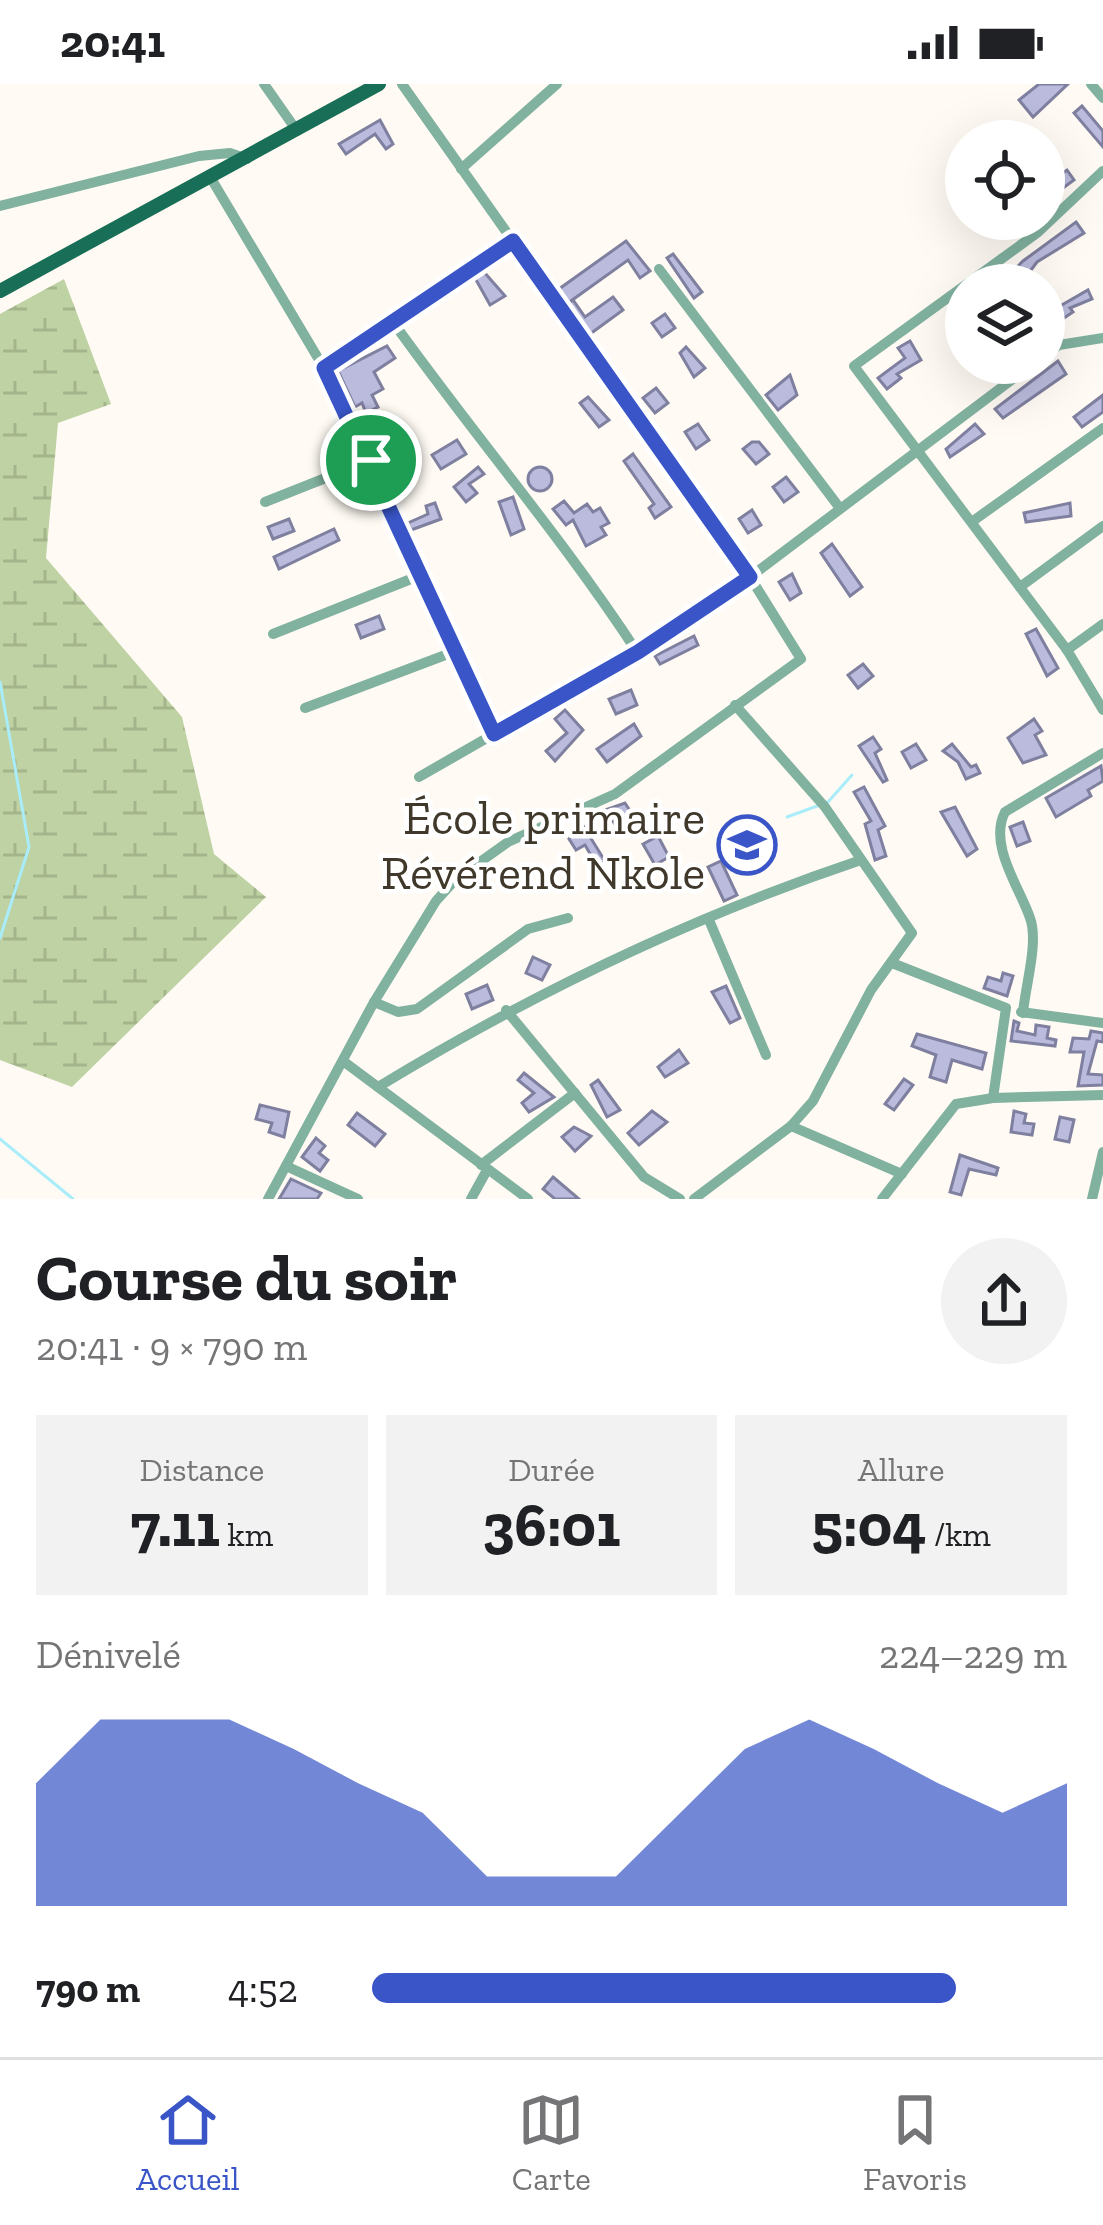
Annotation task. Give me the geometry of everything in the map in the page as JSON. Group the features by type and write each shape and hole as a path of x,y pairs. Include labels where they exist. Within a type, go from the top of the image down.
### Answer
{"main road":[{"path":"0,291 249,160 379,84"}],"street":[{"path":"264,84 297,131"},
{"path":"268,1199 374,1002 436,901 455,879 508,842 615,794 734,705 798,666 801,659 750,577 403,84"},
{"path":"461,169 557,84"},
{"path":"1091,84 1103,98"},
{"path":"0,206 200,156 230,153 249,160"},
{"path":"1103,171 1037,233 854,366 1067,650 1103,710"},
{"path":"212,180 324,368 371,460 494,734"},
{"path":"324,368 513,241"},
{"path":"658,269 839,507"},
{"path":"393,322 505,477 572,552 638,652"},
{"path":"1065,344 1103,338"},
{"path":"419,777 638,652 750,577 1005,384"},
{"path":"973,521 1103,428"},
{"path":"265,502 371,460"},
{"path":"1020,587 1103,526"},
{"path":"273,634 421,575"},
{"path":"1067,650 1103,624"},
{"path":"305,708 456,651"},
{"path":"694,1199 791,1126 812,1101 871,990 912,933 822,803 734,705"},
{"path":"1023,1013 1032,921 1013,889 999,823 1005,812 1103,754"},
{"path":"378,1087 506,1010 710,920 736,902 861,860"},
{"path":"374,1002 398,1012 417,1009 529,929 568,918"},
{"path":"710,920 766,1055"},
{"path":"892,964 1023,1013 1103,1023"},
{"path":"993,1098 1006,1008"},
{"path":"506,1010 644,1177 680,1199"},
{"path":"343,1060 528,1199"},
{"path":"471,1199 484,1167 575,1093"},
{"path":"882,1199 956,1104 993,1098 1103,1095"},
{"path":"791,1126 902,1174"},
{"path":"1096,1196 1103,1152"},
{"path":"286,1166 358,1199"}],"green space":[{"path":"64,279 111,404 58,423 46,558 182,717 214,854 266,897 72,1087 0,1060 0,314"}],"building":[{"path":"1039,84 1068,84 1033,117 1019,100"},
{"path":"1082,106 1103,131 1103,147 1074,113"},
{"path":"380,120 393,144 386,149 375,134 346,154 339,144"},
{"path":"1076,222 1084,233 1036,264 1020,264 1052,240 1065,240 1065,230"},
{"path":"626,241 650,271 640,278 628,260 568,303 559,289"},
{"path":"673,254 702,292 694,298 667,258"},
{"path":"484,272 505,296 490,305 475,278"},
{"path":"1088,290 1092,299 1070,308 1073,312 1065,317 1065,303"},
{"path":"613,297 623,310 590,334 569,303 573,300 585,317"},
{"path":"665,314 675,328 662,337 652,323"},
{"path":"910,341 921,360 897,374 901,378 887,389 878,378 905,358 898,348"},
{"path":"387,346 395,358 374,372 383,389 372,395 378,407 366,413 362,403 355,407 338,371"},
{"path":"686,347 705,368 694,377 680,353"},
{"path":"790,375 797,395 778,410 766,395"},
{"path":"1028,384 1052,384 1003,418 995,409"},
{"path":"656,388 668,403 655,413 643,398"},
{"path":"1103,395 1103,412 1082,427 1074,417"},
{"path":"588,397 609,420 599,427 580,403"},
{"path":"698,424 709,440 696,449 685,432"},
{"path":"975,424 984,434 950,457 946,449"},
{"path":"457,440 466,454 441,469 432,455"},
{"path":"759,442 769,454 756,464 743,449"},
{"path":"633,454 671,507 655,518 649,508 654,504 624,461"},
{"path":"478,467 484,474 469,484 477,493 466,502 454,487"},
{"path":"540,467 552,479 540,491 528,479"},
{"path":"786,477 798,492 784,502 773,487"},
{"path":"513,497 524,529 511,535 499,502"},
{"path":"564,501 574,513 587,504 593,512 600,508 609,523 601,527 606,535 586,546 573,520 566,525 553,509"},
{"path":"435,503 441,519 411,530 408,523 428,514 426,506"},
{"path":"1070,503 1071,516 1026,522 1024,513"},
{"path":"752,510 761,525 748,533 739,519"},
{"path":"289,519 294,531 273,539 268,527"},
{"path":"334,529 339,540 279,569 274,557"},
{"path":"832,544 862,587 850,596 821,553"},
{"path":"792,574 801,593 790,600 779,582"},
{"path":"379,616 384,629 361,638 356,625"},
{"path":"1036,629 1058,668 1047,676 1026,634"},
{"path":"694,636 698,645 660,664 655,656"},
{"path":"863,664 873,676 858,688 848,675"},
{"path":"631,690 637,705 616,714 609,699"},
{"path":"565,710 583,730 555,761 546,751 567,733 555,719"},
{"path":"1034,719 1042,731 1035,735 1046,755 1023,763 1008,738"},
{"path":"634,724 641,736 607,762 597,749"},
{"path":"873,737 881,749 875,753 887,780 883,782 859,746"},
{"path":"916,744 926,760 911,768 902,752"},
{"path":"952,744 980,773 966,779 958,762 943,751"},
{"path":"1101,766 1103,781 1088,790 1091,796 1056,817 1046,798"},
{"path":"864,787 885,826 878,830 886,856 875,860 865,824 871,821 854,792"},
{"path":"625,803 639,825 622,834 605,810"},
{"path":"955,807 977,849 967,856 941,812"},
{"path":"1023,822 1030,841 1017,846 1010,827"},
{"path":"582,824 605,861 597,866 585,845 576,850 569,839"},
{"path":"658,836 669,857 655,865 643,844"},
{"path":"721,861 737,895 724,901 708,867"},
{"path":"533,957 550,965 542,980 526,973"},
{"path":"1003,973 1013,976 1007,996 984,988 988,977 1001,981"},
{"path":"487,985 493,1000 472,1009 466,994"},
{"path":"726,986 740,1018 730,1023 712,992"},
{"path":"1014,1021 1019,1023 1017,1031 1035,1035 1036,1025 1049,1027 1047,1038 1056,1040 1055,1046 1011,1041"},
{"path":"1091,1031 1103,1033 1103,1042 1097,1041 1088,1074 1103,1075 1103,1085 1078,1086 1084,1052 1070,1052 1073,1038 1089,1039"},
{"path":"917,1034 986,1053 982,1069 952,1060 946,1082 930,1077 936,1055 912,1046"},
{"path":"679,1050 688,1063 665,1077 658,1067"},
{"path":"524,1073 554,1097 529,1112 522,1103 534,1093 518,1080"},
{"path":"904,1079 913,1085 894,1110 885,1104"},
{"path":"598,1080 620,1110 607,1117 591,1085"},
{"path":"260,1105 289,1112 284,1137 269,1132 272,1123 256,1119"},
{"path":"652,1111 667,1122 639,1145 628,1133"},
{"path":"1014,1111 1026,1114 1024,1123 1034,1124 1032,1135 1011,1132"},
{"path":"357,1113 385,1134 375,1146 348,1125"},
{"path":"1060,1117 1074,1120 1069,1142 1055,1139"},
{"path":"574,1127 591,1136 575,1151 562,1137"},
{"path":"316,1138 325,1146 319,1153 328,1160 320,1171 302,1157"},
{"path":"960,1155 998,1168 996,1175 969,1169 961,1195 950,1192"},
{"path":"553,1177 579,1199 555,1199 543,1189"},
{"path":"291,1179 321,1193 317,1199 279,1199"}],"waterway":[{"path":"0,682 29,847 0,938"},
{"path":"787,817 828,802 852,775"},
{"path":"0,1139 73,1199"}],"place":[{"name":"École primaire Révérend Nkole","path":"747,845"}],"route":[{"path":"513,241 750,577 638,652 494,734 371,460 324,368 513,241"}]}
